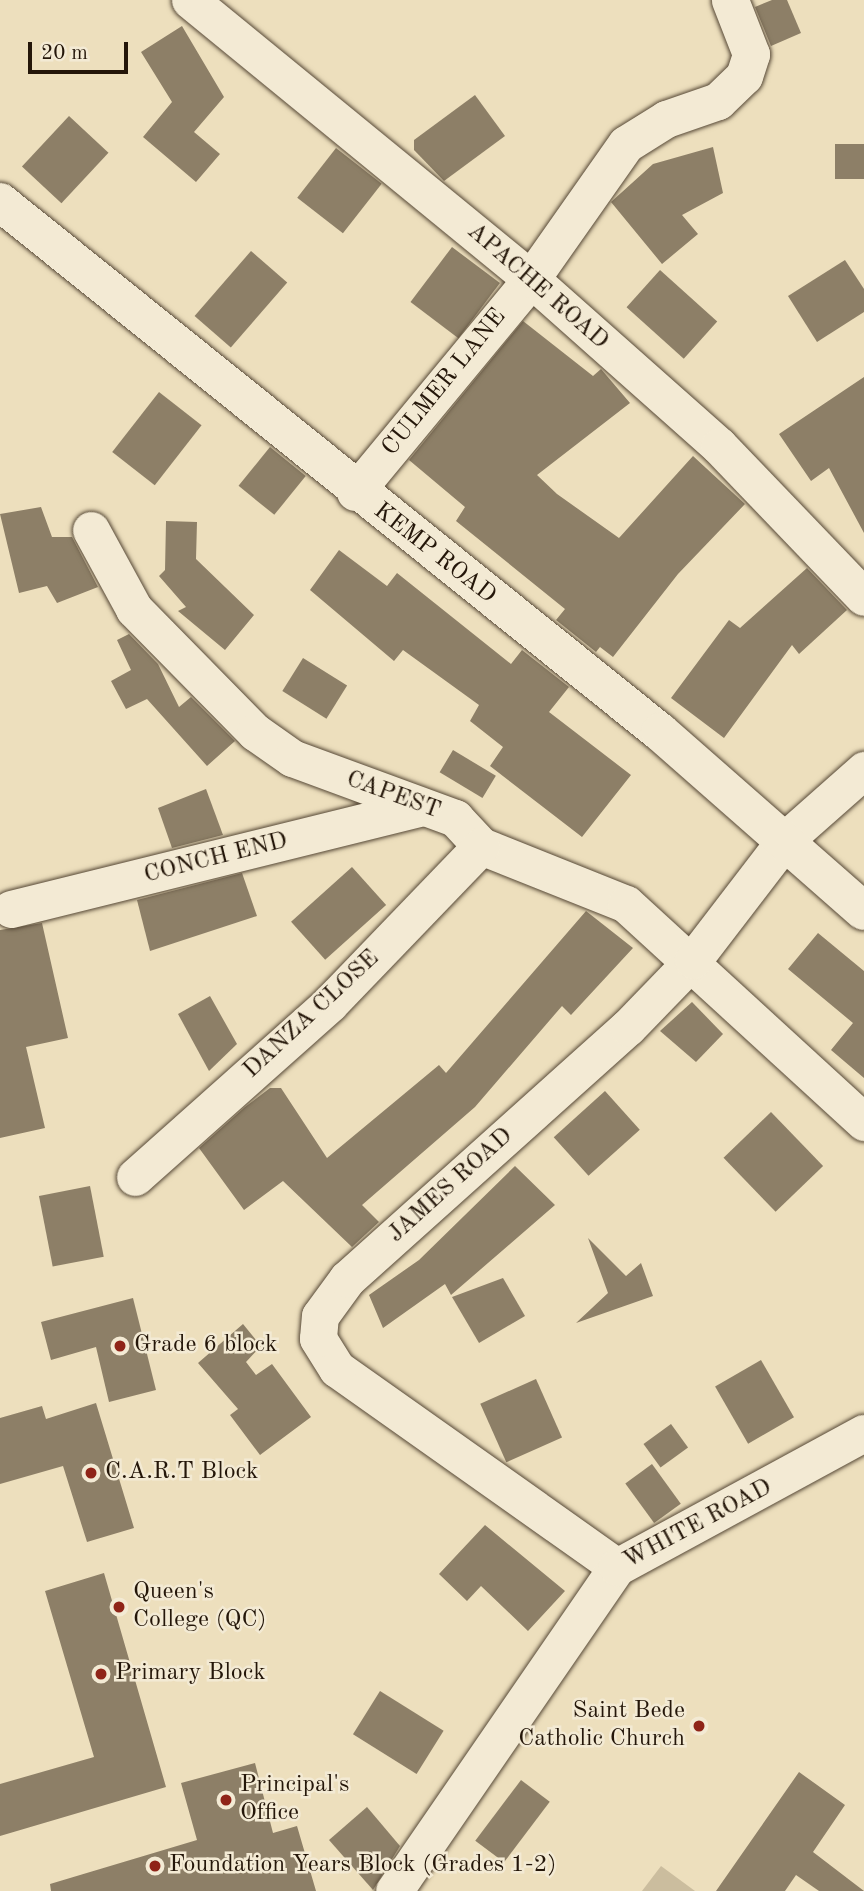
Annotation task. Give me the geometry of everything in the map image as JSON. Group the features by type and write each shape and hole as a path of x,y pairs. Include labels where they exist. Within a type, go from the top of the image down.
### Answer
{"street":[{"name":"APACHE ROAD","path":"190,0 531,279 719,446 864,597"},
{"name":"CULMER LANE","path":"355,492 531,279 626,144 666,119 718,101 744,76 751,54 730,0"},
{"name":"KEMP ROAD","path":"3,207 355,492 660,732 864,911"},
{"name":"CAPEST","path":"91,530 134,609 255,732 292,758 420,808 455,818 481,846 626,904 693,960 864,1122"},
{"name":"JAMES ROAD","path":"617,1567 337,1369 317,1327 324,1305 347,1279 628,1027 693,960 785,840 864,770"},
{"name":"CONCH END","path":"11,909 420,808"},
{"name":"DANZA CLOSE","path":"135,1177 330,1003 481,846"},
{"name":"WHITE ROAD","path":"394,1891 617,1567 864,1433"}],"shaded area":[{"path":"661,1866 695,1891 642,1891"}],"building":[{"path":"772,0 787,0 801,33 771,46 755,7"},
{"path":"182,26 224,97 194,132 220,154 196,182 143,137 172,102 141,52"},
{"path":"475,95 505,136 444,181 414,150 414,140"},
{"path":"69,116 108,153 61,203 22,166"},
{"path":"835,144 864,144 864,179 835,179"},
{"path":"713,147 723,193 682,215 698,234 662,264 611,202 653,164"},
{"path":"336,148 382,184 343,233 297,198"},
{"path":"452,247 500,283 458,338 410,302"},
{"path":"251,251 287,282 231,347 195,316"},
{"path":"845,260 864,289 864,312 817,342 788,296"},
{"path":"660,270 717,322 684,359 627,307"},
{"path":"523,321 593,376 601,369 630,403 537,475 557,494 619,538 693,456 745,504 678,574 613,657 600,647 596,652 556,620 565,609 456,521 465,507 409,460"},
{"path":"864,377 864,533 829,468 811,481 779,434"},
{"path":"159,392 202,425 155,485 112,452"},
{"path":"270,447 306,476 274,515 239,486"},
{"path":"41,507 52,537 72,537 98,587 57,603 47,586 19,593 0,514"},
{"path":"166,521 197,522 196,559 254,615 225,650 178,611 186,607 159,576 165,570"},
{"path":"339,550 387,586 397,573 511,664 522,650 569,687 549,712 631,775 582,837 490,766 503,747 470,721 479,705 403,650 394,661 310,590"},
{"path":"807,568 847,610 799,654 792,645 724,738 671,698 729,620 740,628"},
{"path":"129,634 158,664 179,707 191,697 235,741 207,766 147,699 126,709 111,681 131,670 117,640"},
{"path":"303,658 347,686 326,719 282,691"},
{"path":"453,750 496,776 482,798 440,772"},
{"path":"206,789 223,835 172,848 158,808"},
{"path":"352,867 386,905 325,960 291,922"},
{"path":"242,873 257,916 150,951 137,900"},
{"path":"586,911 633,948 571,1015 562,1006 475,1107 362,1205 379,1222 352,1247 283,1181 244,1210 199,1148 245,1107 270,1088 281,1088 327,1158 439,1065 446,1073"},
{"path":"42,923 68,1038 26,1047 45,1128 0,1138 0,930"},
{"path":"818,933 864,971 864,1078 831,1050 853,1023 788,969"},
{"path":"210,996 237,1044 209,1071 178,1014"},
{"path":"692,1002 723,1034 696,1062 660,1031"},
{"path":"605,1091 640,1130 589,1176 554,1137"},
{"path":"771,1112 823,1166 776,1212 724,1158"},
{"path":"515,1166 555,1205 451,1295 445,1284 383,1328 369,1295 419,1260"},
{"path":"90,1186 104,1257 53,1267 39,1196"},
{"path":"588,1238 626,1276 641,1263 653,1296 576,1323 608,1293"},
{"path":"503,1278 525,1316 479,1343 452,1297"},
{"name":"Grade 6 block","path":"133,1298 156,1390 109,1402 96,1347 51,1360 41,1322"},
{"path":"243,1324 261,1346 246,1362 256,1375 272,1364 311,1417 260,1455 230,1415 238,1409 198,1363"},
{"path":"761,1360 794,1417 748,1444 715,1386"},
{"path":"536,1379 562,1437 506,1462 480,1404"},
{"name":"C.A.R.T Block","path":"96,1403 134,1528 87,1542 63,1466 0,1484 0,1418 42,1406 46,1419"},
{"path":"671,1424 688,1447 661,1467 643,1444"},
{"path":"652,1464 681,1504 654,1523 625,1483"},
{"path":"485,1525 565,1591 528,1631 481,1586 467,1601 439,1574"},
{"name":"Primary Block","path":"104,1573 166,1787 0,1836 0,1784 94,1757 45,1591"},
{"path":"380,1691 444,1731 417,1774 353,1734"},
{"path":"255,1763 273,1833 297,1826 316,1891 51,1891 50,1884 197,1840 181,1783"},
{"path":"799,1772 845,1805 813,1852 864,1891 819,1891 796,1875 785,1891 716,1891"},
{"path":"521,1780 550,1802 504,1862 475,1841"},
{"path":"367,1807 400,1846 373,1890 329,1840"}],"place":[{"name":"Grade 6 block","path":"120,1346"},
{"name":"C.A.R.T Block","path":"91,1473"},
{"name":"Queen's College (QC)","path":"119,1607"},
{"name":"Primary Block","path":"101,1674"},
{"name":"Saint Bede Catholic Church","path":"699,1726"},
{"name":"Principal's Office","path":"226,1800"},
{"name":"Foundation Years Block (Grades 1-2)","path":"155,1866"}]}
